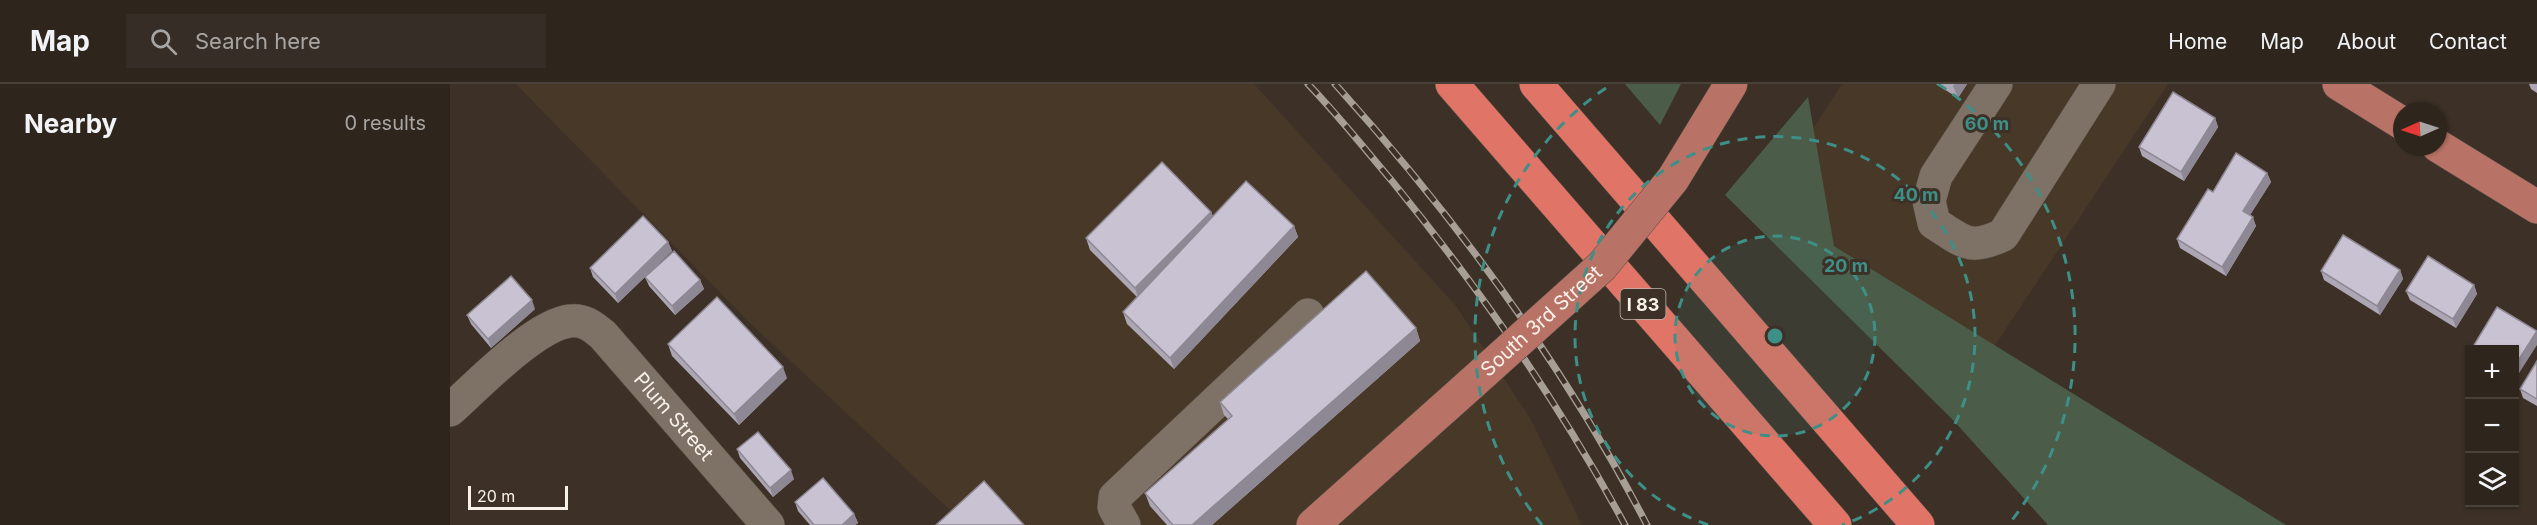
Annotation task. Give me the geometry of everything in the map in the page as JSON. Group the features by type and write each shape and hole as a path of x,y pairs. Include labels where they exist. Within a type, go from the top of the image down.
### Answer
{"highway":[{"name":"I 83","path":"1452,84 1835,525"},
{"path":"1536,84 1918,525"}],"main road":[{"name":"South 3rd Street","path":"1313,525 1602,266 1673,179 1731,84"},
{"path":"2339,84 2393,117"},
{"path":"2447,152 2537,207"}],"street":[{"path":"1996,84 1936,176 1929,201 1934,223 1966,244 1985,243 2003,235 2099,84"},
{"path":"1124,525 1114,507 1115,497 1308,315"},
{"name":"Plum Street","path":"450,410 532,338 570,321 586,322 603,334 768,525"}],"shaded area":[{"path":"516,84 1254,84 1456,306 1530,418 1582,525 966,525 748,321"},
{"path":"1842,84 2168,84 1994,347 1765,202"}],"green space":[{"path":"1625,84 1681,84 1660,125"},
{"path":"1808,97 1834,246 2286,525 2048,525 1953,420 1725,195"}],"building":[{"path":"2173,92 2215,118 2181,172 2139,147"},
{"path":"2236,153 2267,173 2243,211 2253,217 2222,267 2177,239 2208,189 2213,192"},
{"path":"1162,162 1211,212 1135,288 1086,238"},
{"path":"1246,181 1294,226 1170,358 1123,312"},
{"path":"643,216 668,242 615,294 590,268"},
{"path":"2343,235 2400,270 2377,306 2321,271"},
{"path":"674,251 700,280 672,306 645,277"},
{"path":"2428,256 2474,285 2453,319 2406,291"},
{"path":"1366,271 1416,328 1192,525 1173,525 1145,493 1232,416 1220,402"},
{"path":"511,276 532,300 488,339 467,315"},
{"path":"717,297 783,367 734,414 668,344"},
{"path":"2497,307 2537,331 2519,359 2519,345 2474,345"},
{"path":"2537,361 2537,399 2520,389"},
{"path":"758,432 791,470 770,488 737,449"},
{"path":"823,478 854,514 842,525 814,525 795,502"},
{"path":"984,481 1024,525 936,525"}],"railway":[{"path":"1308,84 1392,181 1487,305 1573,435 1625,525"},
{"path":"1335,84 1423,187 1505,294 1580,407 1647,525"}]}
